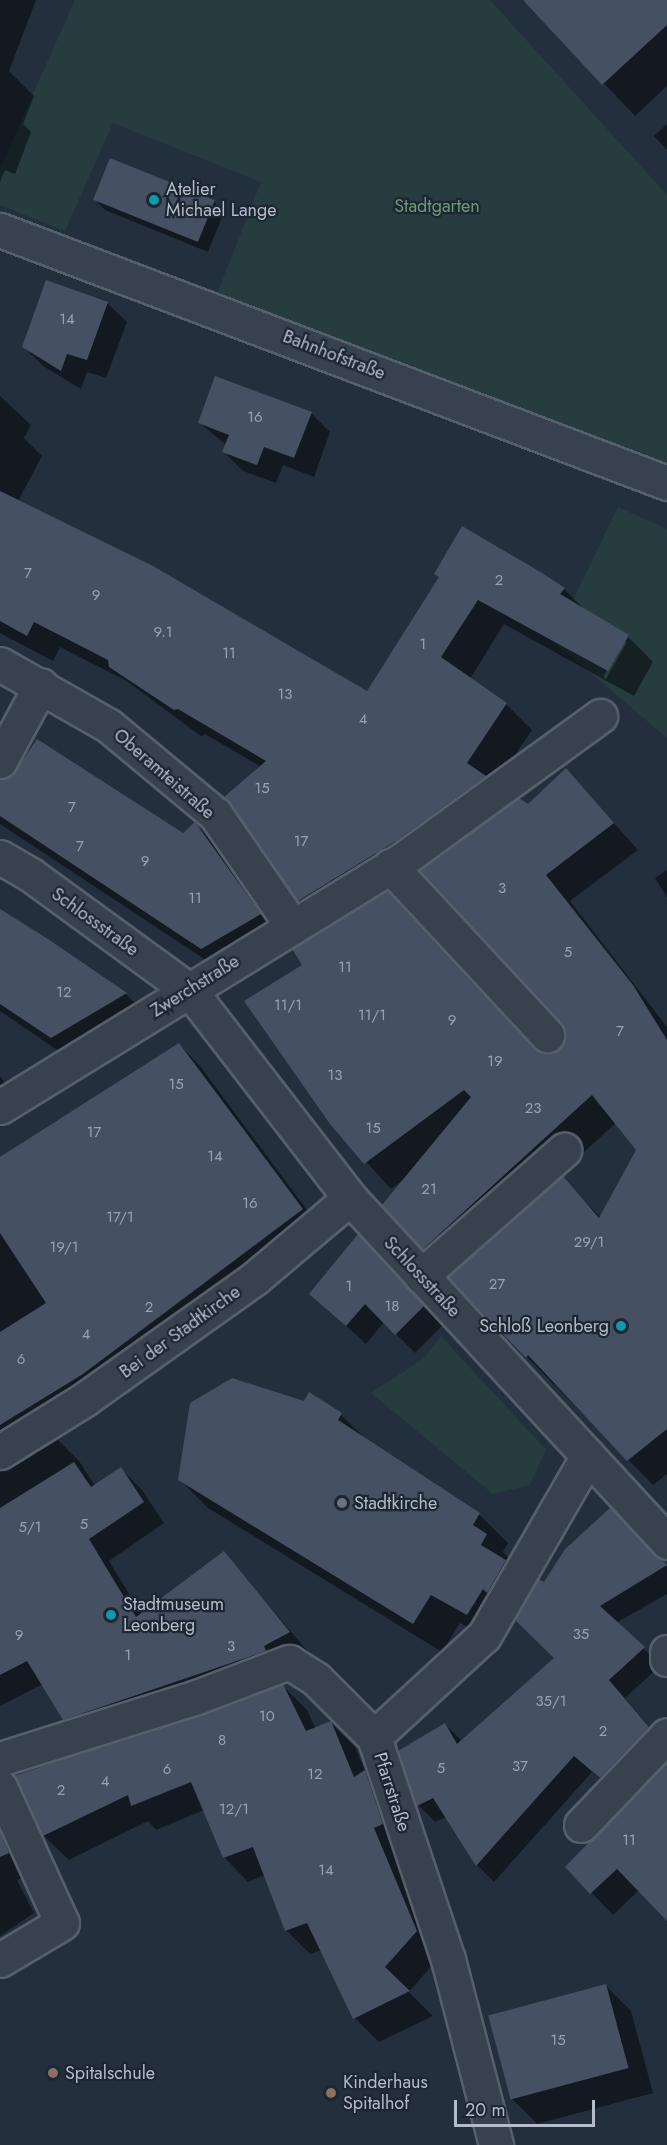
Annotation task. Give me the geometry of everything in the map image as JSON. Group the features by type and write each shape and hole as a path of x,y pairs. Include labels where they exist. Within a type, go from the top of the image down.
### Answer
{"street":[{"name":"Bahnhofstraße","path":"0,230 667,483"},
{"name":"Oberamteistraße","path":"0,664 109,726 215,814 291,924"},
{"path":"0,761 41,686"},
{"name":"Zwerchstraße","path":"0,1107 190,991 291,924 390,866 600,717"},
{"name":"Schlossstraße","path":"0,857 31,875 190,991 350,1198 667,1542"},
{"path":"390,866 547,1035"},
{"path":"421,1276 564,1150"},
{"name":"Bei der Stadtkirche","path":"0,1452 85,1399 255,1278 350,1198"},
{"path":"374,1737 484,1636 588,1456"},
{"path":"667,1652 667,1659"},
{"name":"Pfarrstraße","path":"0,1759 194,1698 289,1662 316,1679 374,1737 448,1959 496,2145"},
{"path":"581,1825 667,1735"},
{"path":"0,1787 62,1923 0,1960"}],"green space":[{"name":"Stadtgarten","path":"75,0 490,0 667,195 667,483 211,309 261,182 113,123 65,231 0,205 0,168"},
{"path":"618,507 667,529 667,738 553,641"},
{"path":"441,1336 546,1450 530,1485 493,1494 371,1393 423,1359"}],"building":[{"path":"523,0 667,0 667,25 602,85"},
{"name":"Atelier Michael Lange","path":"110,158 215,200 198,242 93,200"},
{"path":"46,280 108,302 87,360 67,354 61,371 22,347"},
{"path":"215,376 312,412 294,458 264,447 257,465 222,452 229,435 198,423"},
{"path":"0,491 153,566 367,691 439,577 434,574 462,526 565,588 560,594 629,635 608,671 478,600 441,657 507,703 467,763 486,776 396,841 298,901 224,797 266,761 178,709 174,710 109,667 108,660 34,622 27,636 0,621"},
{"path":"37,739 183,833 195,822 261,914 201,949 0,816 0,780 16,770"},
{"path":"566,768 614,823 546,875 633,985 667,1040 667,1429 627,1461 528,1355 526,1358 448,1277 563,1176 599,1218 636,1150 592,1095 423,1249 382,1205 471,1097 464,1090 364,1164 330,1124 244,1001 302,965 292,949 387,891 533,1048 542,1053 559,1049 565,1040 561,1022 420,870 519,798 528,804"},
{"path":"0,909 127,993 51,1038 0,1004"},
{"path":"179,1043 303,1209 83,1374 0,1425 0,1332 46,1303 0,1233 0,1157"},
{"path":"358,1234 424,1306 395,1335 365,1304 346,1326 309,1294"},
{"name":"Stadtkirche","path":"232,1378 304,1401 309,1392 342,1413 338,1420 480,1513 473,1525 487,1534 481,1545 506,1560 487,1593 483,1589 467,1615 431,1595 413,1624 178,1480 190,1403"},
{"path":"74,1462 91,1487 121,1467 144,1502 89,1539 136,1617 224,1551 290,1632 264,1646 266,1651 63,1720 27,1661 0,1675 0,1508"},
{"path":"610,1508 667,1565 600,1606 645,1647 609,1680 649,1727 600,1778 574,1756 476,1866 433,1798 417,1806 398,1751 445,1723 457,1744 554,1658 515,1620 539,1579 544,1582 565,1549"},
{"path":"283,1684 306,1731 331,1721 354,1777 365,1770 383,1824 374,1828 417,1931 385,1967 410,1991 353,2019 307,1923 285,1931 253,1847 223,1858 191,1782 131,1806 128,1795 43,1836 14,1776"},
{"path":"667,1762 667,1921 617,1869 590,1894 565,1867"},
{"path":"0,1832 9,1853 0,1857"},
{"path":"606,1984 629,2068 511,2100 488,2016"}],"place":[{"name":"Atelier Michael Lange","path":"154,200"},
{"name":"Schloß Leonberg","path":"621,1326"},
{"name":"Stadtkirche","path":"342,1503"},
{"name":"Stadtmuseum Leonberg","path":"111,1615"},
{"name":"Spitalschule","path":"53,2073"},
{"name":"Kinderhaus Spitalhof","path":"331,2093"}]}
